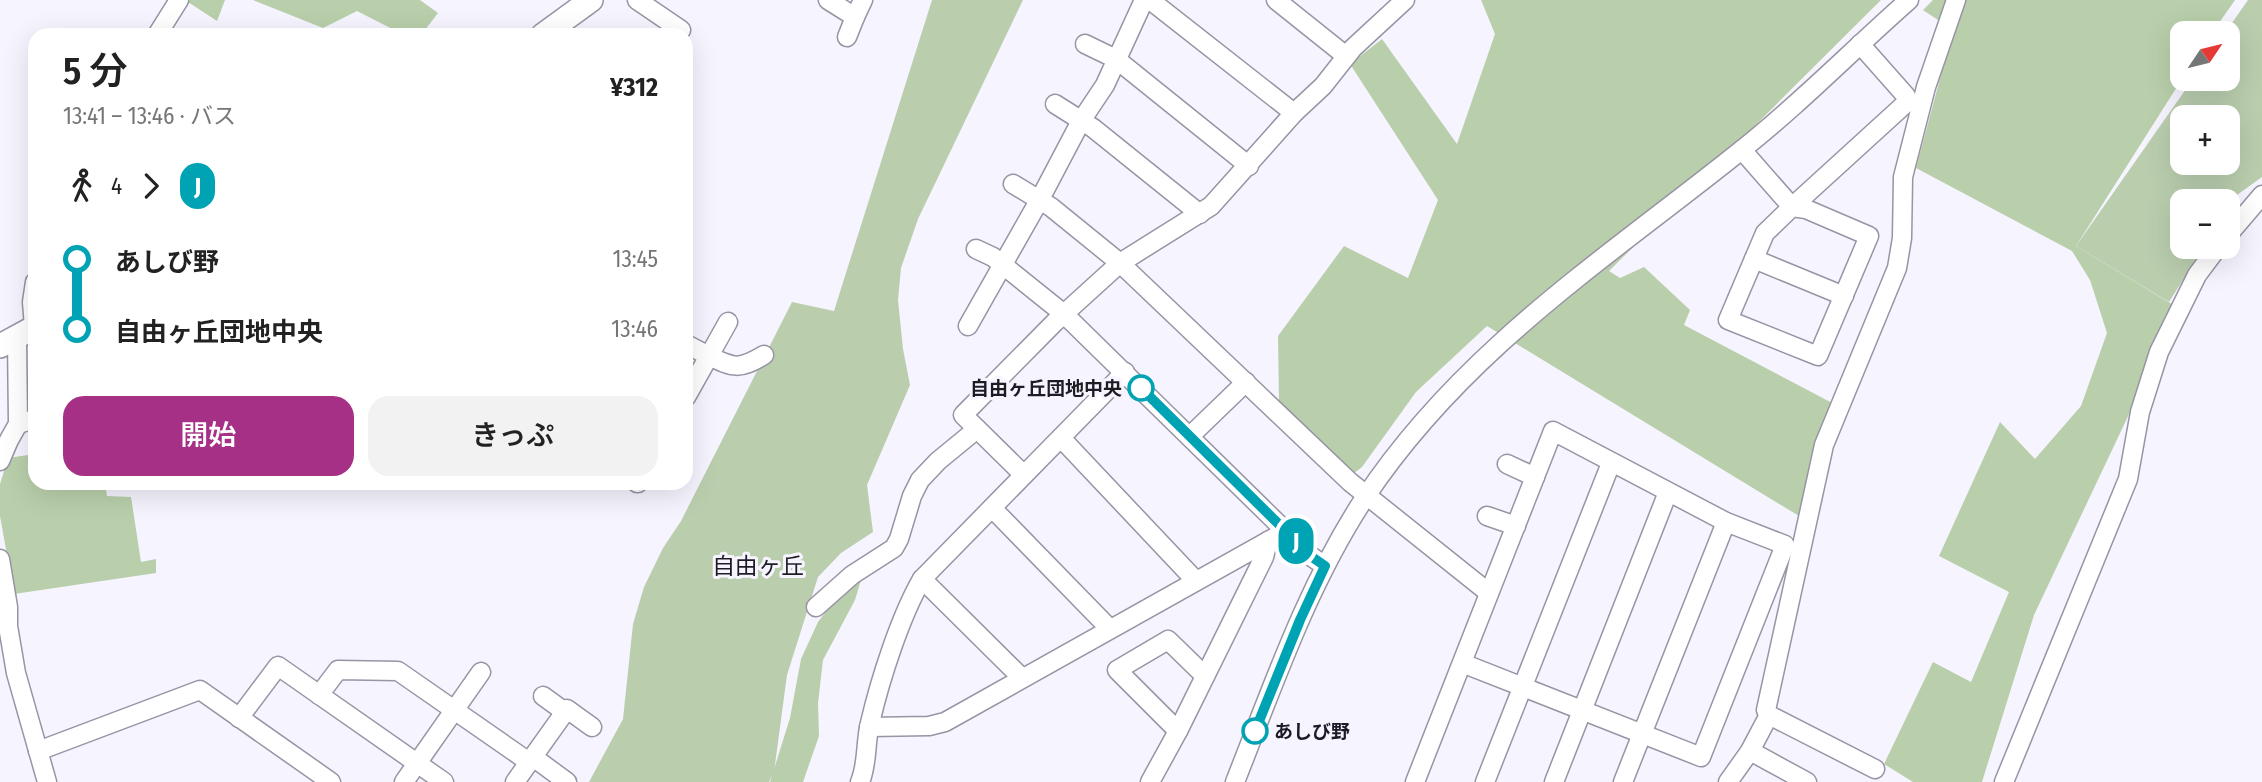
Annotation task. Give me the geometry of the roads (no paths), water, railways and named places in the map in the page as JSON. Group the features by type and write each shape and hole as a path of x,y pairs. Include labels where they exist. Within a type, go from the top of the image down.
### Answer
{"main road":[{"path":"553,28 591,0"}],"street":[{"path":"161,28 179,0"},
{"path":"637,0 678,28"},
{"path":"828,0 855,17"},
{"path":"847,37 863,0"},
{"path":"968,326 1082,121 1105,85 1144,0"},
{"path":"1150,0 1294,113"},
{"path":"1276,0 1346,56"},
{"path":"1024,475 963,415 1064,314 1121,263 1211,206 1294,113 1323,86 1346,56 1405,0"},
{"path":"1235,782 1300,620 1325,566 1366,495 1439,403 1490,351 1557,293 1742,150 1909,0"},
{"path":"1875,769 1769,715 1766,710 1824,444 1898,268 1902,238 1903,177 1926,87 1956,0"},
{"path":"1085,44 1116,60 1249,166"},
{"path":"1742,150 1792,207 1806,209 1870,236 1818,356 1728,320 1765,233 1792,207 1905,104 1906,96 1860,44"},
{"path":"1055,104 1082,121 1200,214"},
{"path":"1013,184 1040,199 1121,263 1314,449 1366,495 1489,593"},
{"path":"2240,219 2262,195"},
{"path":"976,249 1003,264 1064,314 1312,557 1325,566"},
{"path":"1754,259 1844,296"},
{"path":"2004,782 2128,479 2140,412 2159,352 2197,275 2209,259"},
{"path":"0,461 9,440 27,422 21,334 28,314"},
{"path":"693,385 728,323"},
{"path":"693,348 734,368 764,355"},
{"path":"860,782 876,701 911,597 922,579 1125,372"},
{"path":"1190,436 1246,382"},
{"path":"816,607 845,581 894,548 920,480 938,461 977,429"},
{"path":"1415,782 1461,663 1553,431 1726,522 1785,545 1701,757 1461,663"},
{"path":"1061,438 1196,581"},
{"path":"1485,782 1611,463"},
{"path":"1507,464 1535,477"},
{"path":"1554,782 1668,492"},
{"path":"992,508 1110,629"},
{"path":"1487,516 1516,527"},
{"path":"1623,782 1726,522"},
{"path":"869,727 937,725 1286,531"},
{"path":"1150,782 1264,556 1268,541"},
{"path":"0,559 8,607 4,627 47,782"},
{"path":"922,579 1022,678"},
{"path":"1178,731 1118,670 1168,640 1205,676"},
{"path":"239,718 278,666 444,782"},
{"path":"319,695 338,670 398,671 567,782"},
{"path":"404,782 481,672"},
{"path":"38,751 200,690 331,782"},
{"path":"543,695 565,712"},
{"path":"515,782 567,709 592,727"},
{"path":"1728,782 1750,751 1769,715"},
{"path":"1750,751 1807,782"}],"place":[{"name":"自由ヶ丘団地中央","path":"1141,388"},
{"name":"あしび野","path":"1255,731"}],"district":[{"name":"自由ヶ丘","path":"758,566"}]}
